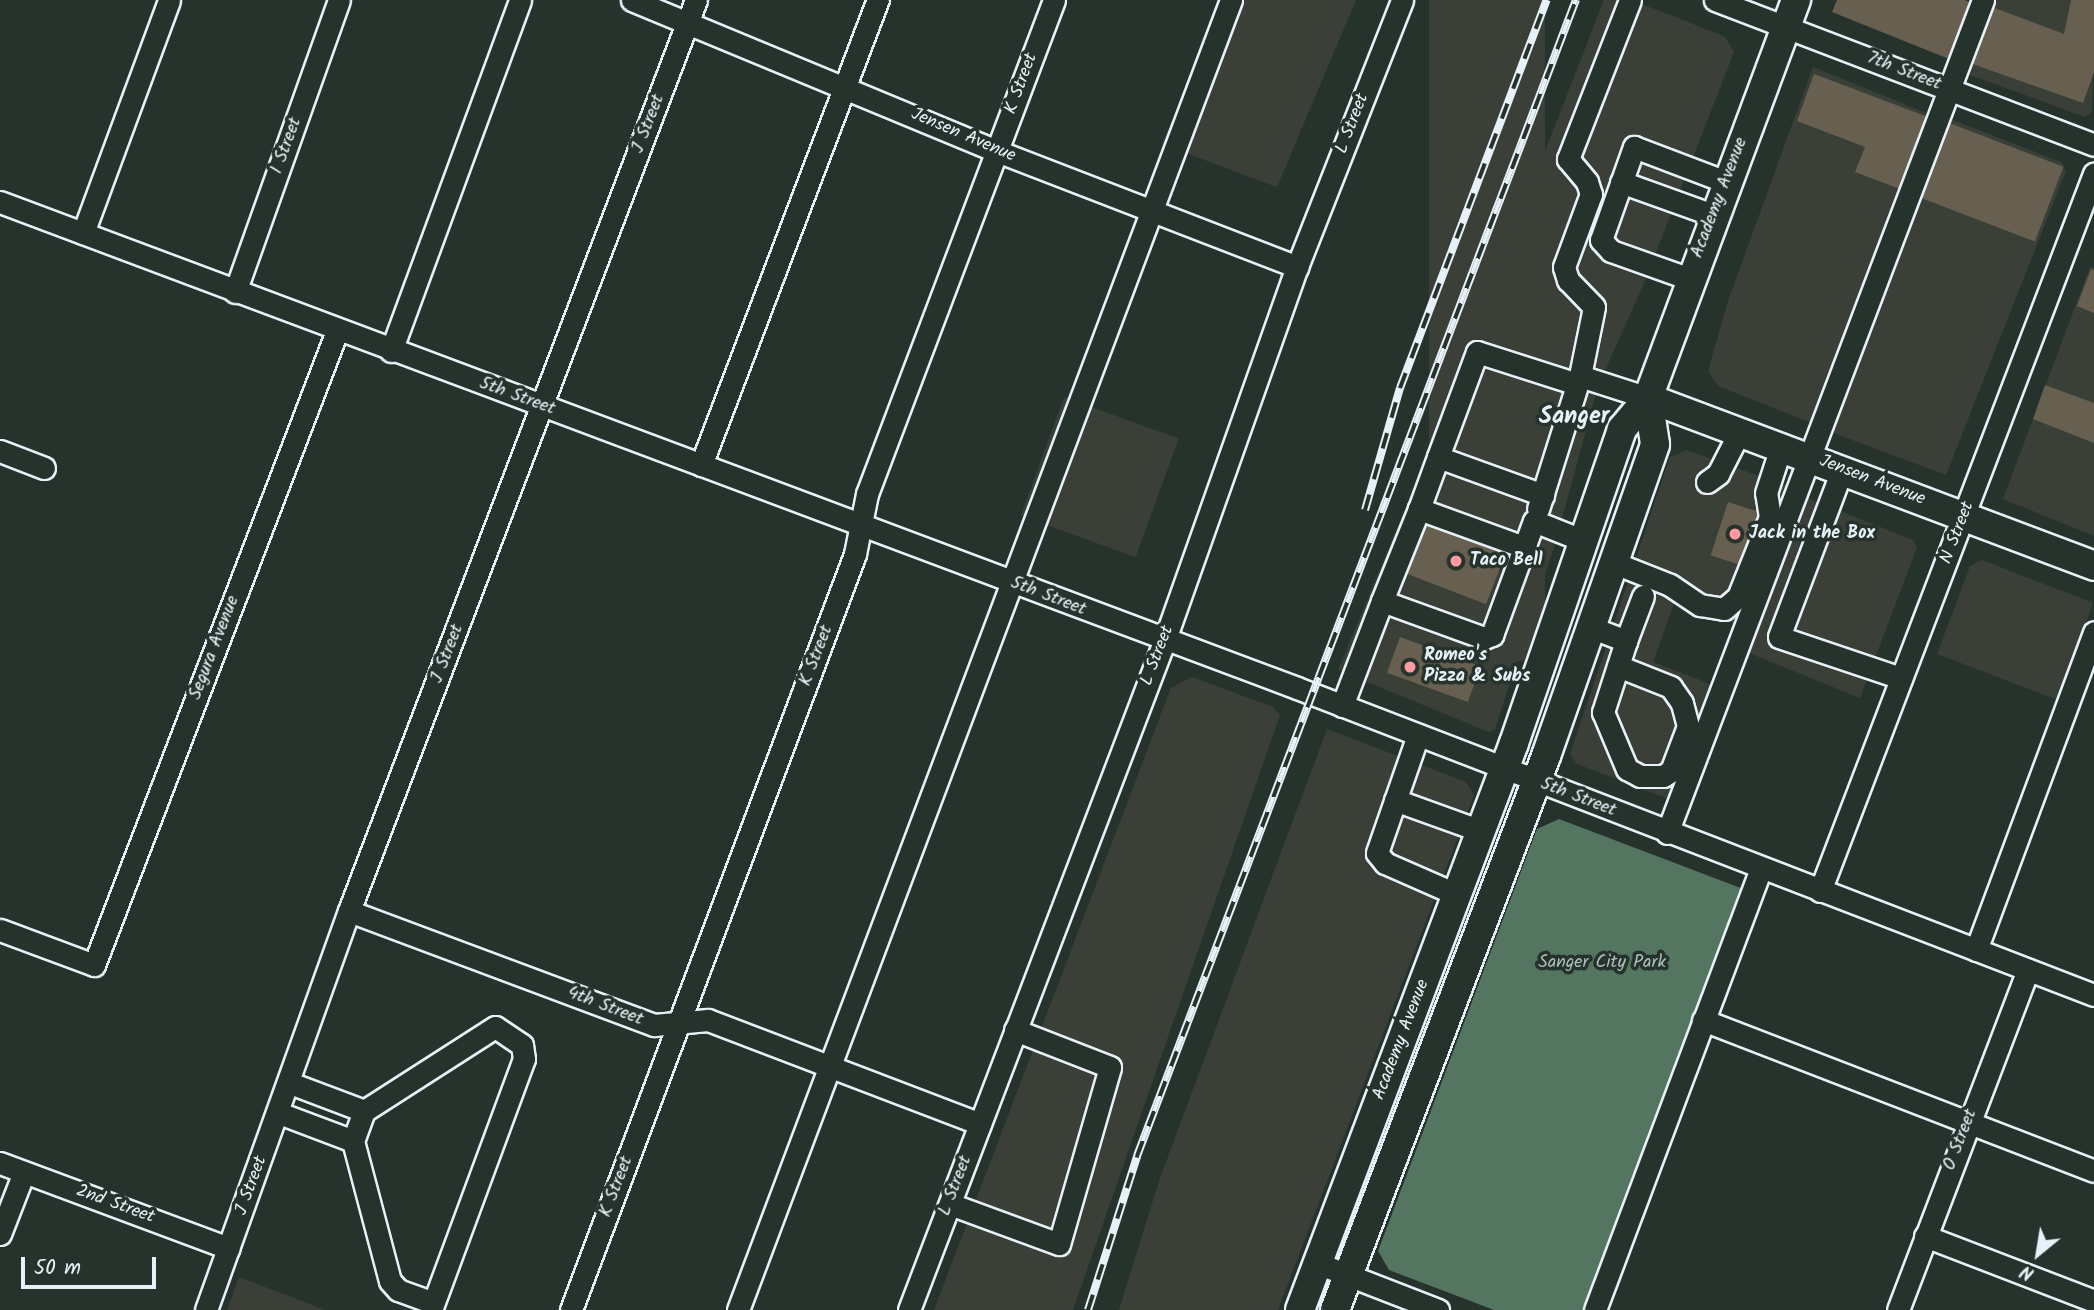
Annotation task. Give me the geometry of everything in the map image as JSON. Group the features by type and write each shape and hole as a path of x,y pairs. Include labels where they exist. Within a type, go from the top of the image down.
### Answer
{"main road":[{"name":"Academy Avenue","path":"1300,1310 1482,831 1622,429 1648,398 1713,215 1796,0"},
{"name":"Academy Avenue","path":"1335,1310 1536,782 1656,444 1648,398"},
{"name":"Jensen Avenue","path":"1648,398 2094,566"},
{"path":"1433,1054 1430,1014 1447,964 1438,946"}],"street":[{"path":"83,233 169,0"},
{"name":"I Street","path":"236,292 339,0"},
{"path":"391,351 520,0"},
{"name":"Jensen Avenue","path":"632,0 688,20 997,151 1297,267"},
{"name":"J Street","path":"206,1310 290,1083 349,911 696,0"},
{"path":"701,465 878,0"},
{"name":"K Street","path":"571,1310 855,555 867,495 1054,0"},
{"path":"738,1310 1010,582 1154,212 1231,0"},
{"name":"L Street","path":"909,1310 1164,642 1297,267 1402,0"},
{"path":"1382,600 1483,638 1492,635 1543,495 1579,380 1594,307 1568,280 1564,267 1591,194 1587,181 1568,159 1630,0"},
{"name":"7th Street","path":"1715,0 2094,145"},
{"path":"1667,833 1983,0"},
{"path":"1690,279 1611,251 1601,240 1621,182 1634,147 1726,182"},
{"name":"N Street","path":"1820,891 2094,174"},
{"path":"1621,182 1713,215"},
{"name":"5th Street","path":"0,202 1164,642 1342,706 2094,995"},
{"name":"Segura Avenue","path":"0,930 94,965 337,331"},
{"path":"1342,706 1478,352 1485,350 1579,380 1648,398"},
{"path":"1707,482 1718,474 1740,431"},
{"path":"1612,562 1670,585 1700,605 1724,609 1738,597 1770,517 1766,493 1781,447"},
{"path":"0,452 44,468"},
{"path":"1438,457 1543,495"},
{"path":"1842,470 1779,637 1901,678"},
{"path":"1419,509 1524,547"},
{"path":"1534,520 1582,540"},
{"path":"1618,666 1671,687 1682,704 1653,778 1627,769 1603,712 1626,640 1643,596"},
{"path":"1590,627 1626,640"},
{"path":"1976,950 2094,632"},
{"path":"1418,735 1377,853 1379,859 1458,895"},
{"path":"1395,800 1482,831"},
{"path":"1595,1310 1761,868"},
{"name":"4th Street","path":"349,911 654,1025 680,1020 708,1020 980,1124"},
{"name":"O Street","path":"1898,1310 1967,1122 2028,970"},
{"path":"1703,1020 2094,1171"},
{"path":"495,1027 522,1045 524,1059 432,1307 398,1290 390,1281 353,1141 364,1111 484,1031 495,1027"},
{"path":"950,1204 1059,1244 1110,1068 1015,1030"},
{"path":"290,1083 364,1111"},
{"path":"279,1113 353,1141"},
{"name":"2nd Street","path":"0,1163 229,1248"},
{"path":"0,1234 24,1172"},
{"path":"1925,1236 2094,1301"},
{"path":"1317,1263 1348,1275 1386,1301 1438,1310"}],"shaded area":[{"path":"1223,0 1356,0 1277,187 1162,144"},
{"path":"1429,0 1545,0 1545,661 1429,661"},
{"path":"1604,0 1631,0 1688,22 1725,37 1734,52 1644,283 1598,386 1556,541 1495,729 1489,732 1338,670 1417,480"},
{"path":"1990,0 2094,0 2092,112 2085,117 1962,72"},
{"path":"1813,67 1931,115 1817,425 1718,386 1708,371 1728,301"},
{"path":"1945,117 2061,162 2066,171 1946,475 1831,432"},
{"path":"2090,267 2094,268 2094,536 2003,499"},
{"path":"1064,397 1179,439 1136,557 1021,515"},
{"path":"1687,450 1787,486 1734,623 1675,601 1653,662 1713,685 1669,799 1577,764 1570,754 1670,457"},
{"path":"1803,496 1913,540 1917,547 1860,698 1744,651"},
{"path":"1982,560 2093,603 2058,700 1937,654 1970,566"},
{"path":"1192,677 1273,707 1280,715 1073,1310 934,1310 1171,688"},
{"path":"1327,729 1466,782 1474,795 1278,1310 1119,1310 1159,1181"},
{"path":"239,1277 325,1310 227,1310"}],"green space":[{"name":"Sanger City Park","path":"1559,819 1746,890 1584,1310 1494,1310 1389,1270 1378,1251 1537,829"}],"building":[{"path":"1837,0 1965,0 1971,3 1949,59 1832,12"},
{"path":"2071,0 2094,0 2094,72 2083,103 1967,62 1987,5 2064,34"},
{"path":"1814,74 1928,117 1900,189 1855,172 1865,147 1797,121"},
{"path":"1944,121 2063,167 2035,242 1915,196"},
{"path":"2091,269 2094,270 2094,313 2077,306"},
{"path":"2045,385 2094,403 2094,443 2033,419"},
{"name":"Jack in the Box","path":"1728,502 1762,513 1745,566 1711,555"},
{"name":"Taco Bell","path":"1426,518 1507,549 1486,604 1405,573"},
{"path":"1400,637 1481,666 1468,702 1387,673"}],"railway":[{"path":"1365,510 1400,388 1547,0"},
{"path":"1088,1310 1137,1156 1576,0"}],"place":[{"name":"Jack in the Box","path":"1735,534"},
{"name":"Taco Bell","path":"1456,561"},
{"name":"Romeo's Pizza & Subs","path":"1410,667"}],"district":[{"name":"Sanger","path":"1574,417"}]}
